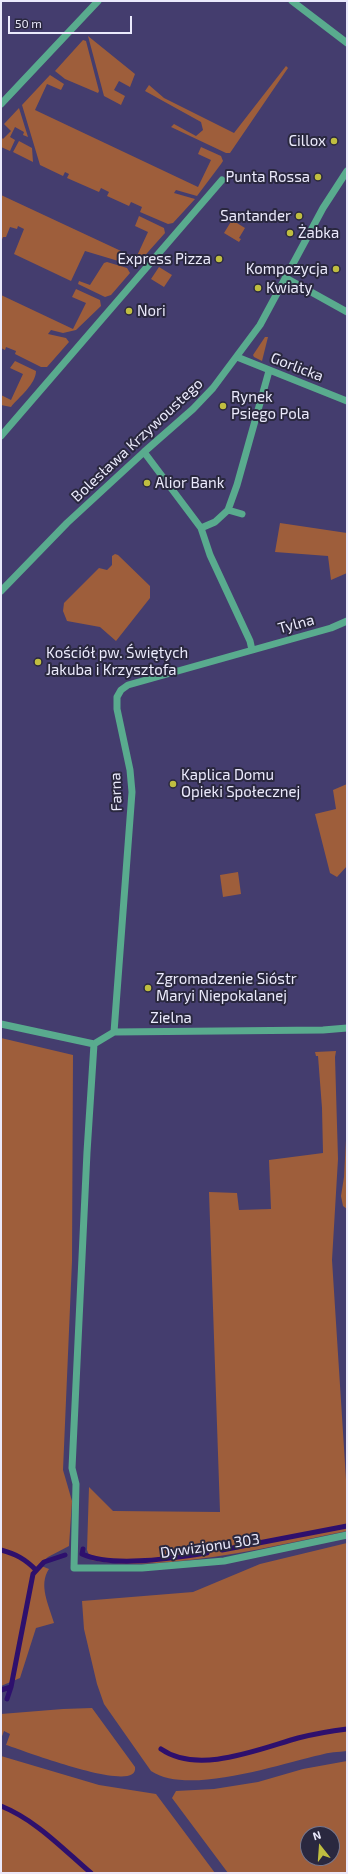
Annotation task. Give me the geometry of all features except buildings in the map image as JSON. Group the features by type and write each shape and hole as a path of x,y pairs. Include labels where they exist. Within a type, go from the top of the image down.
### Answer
{"street":[{"path":"1,104 98,1"},
{"path":"292,1 347,43"},
{"name":"Bolesława Krzywoustego","path":"1,591 67,523 193,409 237,357 260,325 323,208 347,171"},
{"path":"1,436 222,180"},
{"path":"286,278 347,312"},
{"name":"Gorlicka","path":"237,357 347,401"},
{"path":"201,528 215,522 228,510 237,485 269,371"},
{"path":"144,452 201,528 210,555 250,641 252,650"},
{"path":"228,510 242,514"},
{"name":"Tylna","path":"252,650 331,628 347,621"},
{"name":"Farna","path":"114,1032 132,792 130,770 117,709 117,697 121,690 128,685 252,650"},
{"path":"1,1024 94,1044 114,1032"},
{"name":"Zielna","path":"114,1032 329,1030 347,1028"},
{"name":"Dywizjonu 303","path":"94,1044 87,1152 72,1468 76,1484 74,1568 142,1568 217,1562 347,1535"}],"shaded area":[{"path":"88,36 135,74 130,87 119,81 114,90 125,96 121,105 104,96"},
{"path":"83,40 86,41 99,91 98,93 65,79 55,71"},
{"path":"286,66 288,68 230,153 226,153 171,127 174,124 196,136 203,130 201,122 145,91 149,85 164,98 234,133"},
{"path":"50,75 64,84 61,90 47,84 35,110 198,187 211,160 198,154 201,147 221,156 223,161 197,196 176,190 174,193 195,199 173,223 168,224 140,212 142,207 131,202 129,206 107,196 109,192 101,188 99,192 67,178 69,174 65,172 63,176 40,165 22,105"},
{"path":"19,108 28,137 23,135 24,132 15,127 10,137 15,140 10,151 1,147 1,137 3,139 11,131 4,124"},
{"path":"19,141 32,148 33,162 13,152"},
{"path":"1,195 136,258 148,232 135,226 139,216 164,228 165,233 140,261 125,263 85,251 71,281 14,254 24,229 18,226 17,229 10,227 6,237 3,237 1,242"},
{"path":"232,220 245,228 239,238 241,239 239,242 224,233"},
{"path":"107,262 127,268 130,273 111,295 105,297 78,284 79,281 90,285 104,263"},
{"path":"159,267 172,275 164,287 151,279"},
{"path":"76,289 100,300 101,306 76,330 63,333 51,330 48,334 66,338 69,342 47,367 41,367 15,354 16,351 6,347 5,350 1,348 1,295 73,329 86,303 72,297"},
{"path":"265,337 268,337 262,361 253,355"},
{"path":"15,361 36,371 35,376 30,385 11,407 1,405 1,395 11,400 23,374 10,368"},
{"path":"280,523 347,533 347,573 331,580 328,556 275,552"},
{"path":"115,554 118,555 150,586 150,598 116,641 100,627 67,621 63,611 64,603 99,568 107,570 112,565 112,556"},
{"path":"347,784 347,866 337,877 330,873 315,814 336,809 333,790"},
{"path":"238,872 241,894 223,897 220,875"},
{"path":"1,1038 73,1055 72,1261 63,1470 72,1501 69,1546 48,1557 39,1565 49,1569 44,1582 44,1588 54,1623 36,1628 20,1678 1,1686"},
{"path":"336,1051 338,1159 332,1260 347,1495 347,1531 259,1549 192,1560 130,1564 91,1560 87,1550 89,1487 113,1511 220,1512 209,1192 237,1193 239,1210 271,1209 269,1160 323,1153 322,1108 318,1056 316,1056 315,1052"},
{"path":"347,1122 347,1209 343,1206 341,1196 344,1177"},
{"path":"347,1543 347,1751 327,1753 258,1771 210,1779 187,1780 167,1778 151,1771 104,1704 97,1684 84,1629 82,1601 193,1592 260,1564"},
{"path":"92,1708 135,1767 131,1775 119,1776 100,1774 6,1745 10,1734 4,1731 1,1739 1,1714"},
{"path":"1,1756 99,1785 156,1794 215,1873 1,1873"},
{"path":"347,1761 347,1873 228,1873 172,1798 176,1791 214,1789 258,1782 303,1769"}],"waterway":[{"path":"222,1550 347,1526"},
{"path":"83,1549 82,1554 95,1558 126,1561 143,1561 207,1553"},
{"path":"1,1550 20,1557 36,1570"},
{"path":"7,1699 11,1687 33,1574 44,1562 65,1555"},
{"path":"1,1690 11,1687"},
{"path":"161,1749 176,1756 193,1760 210,1760 247,1753 298,1738 347,1729"},
{"path":"1,1806 14,1812 37,1827 91,1873"}],"place":[{"name":"Cillox","path":"334,141"},
{"name":"Punta Rossa","path":"318,177"},
{"name":"Santander","path":"299,216"},
{"name":"Żabka","path":"290,233"},
{"name":"Express Pizza","path":"219,259"},
{"name":"Kompozycja","path":"336,269"},
{"name":"Kwiaty","path":"258,288"},
{"name":"Nori","path":"129,311"},
{"name":"Rynek Psiego Pola","path":"223,406"},
{"name":"Alior Bank","path":"147,483"},
{"name":"Kościół pw. Świętych Jakuba i Krzysztofa","path":"38,662"},
{"name":"Kaplica Domu Opieki Społecznej","path":"173,784"},
{"name":"Zgromadzenie Sióstr Maryi Niepokalanej","path":"148,988"}]}
